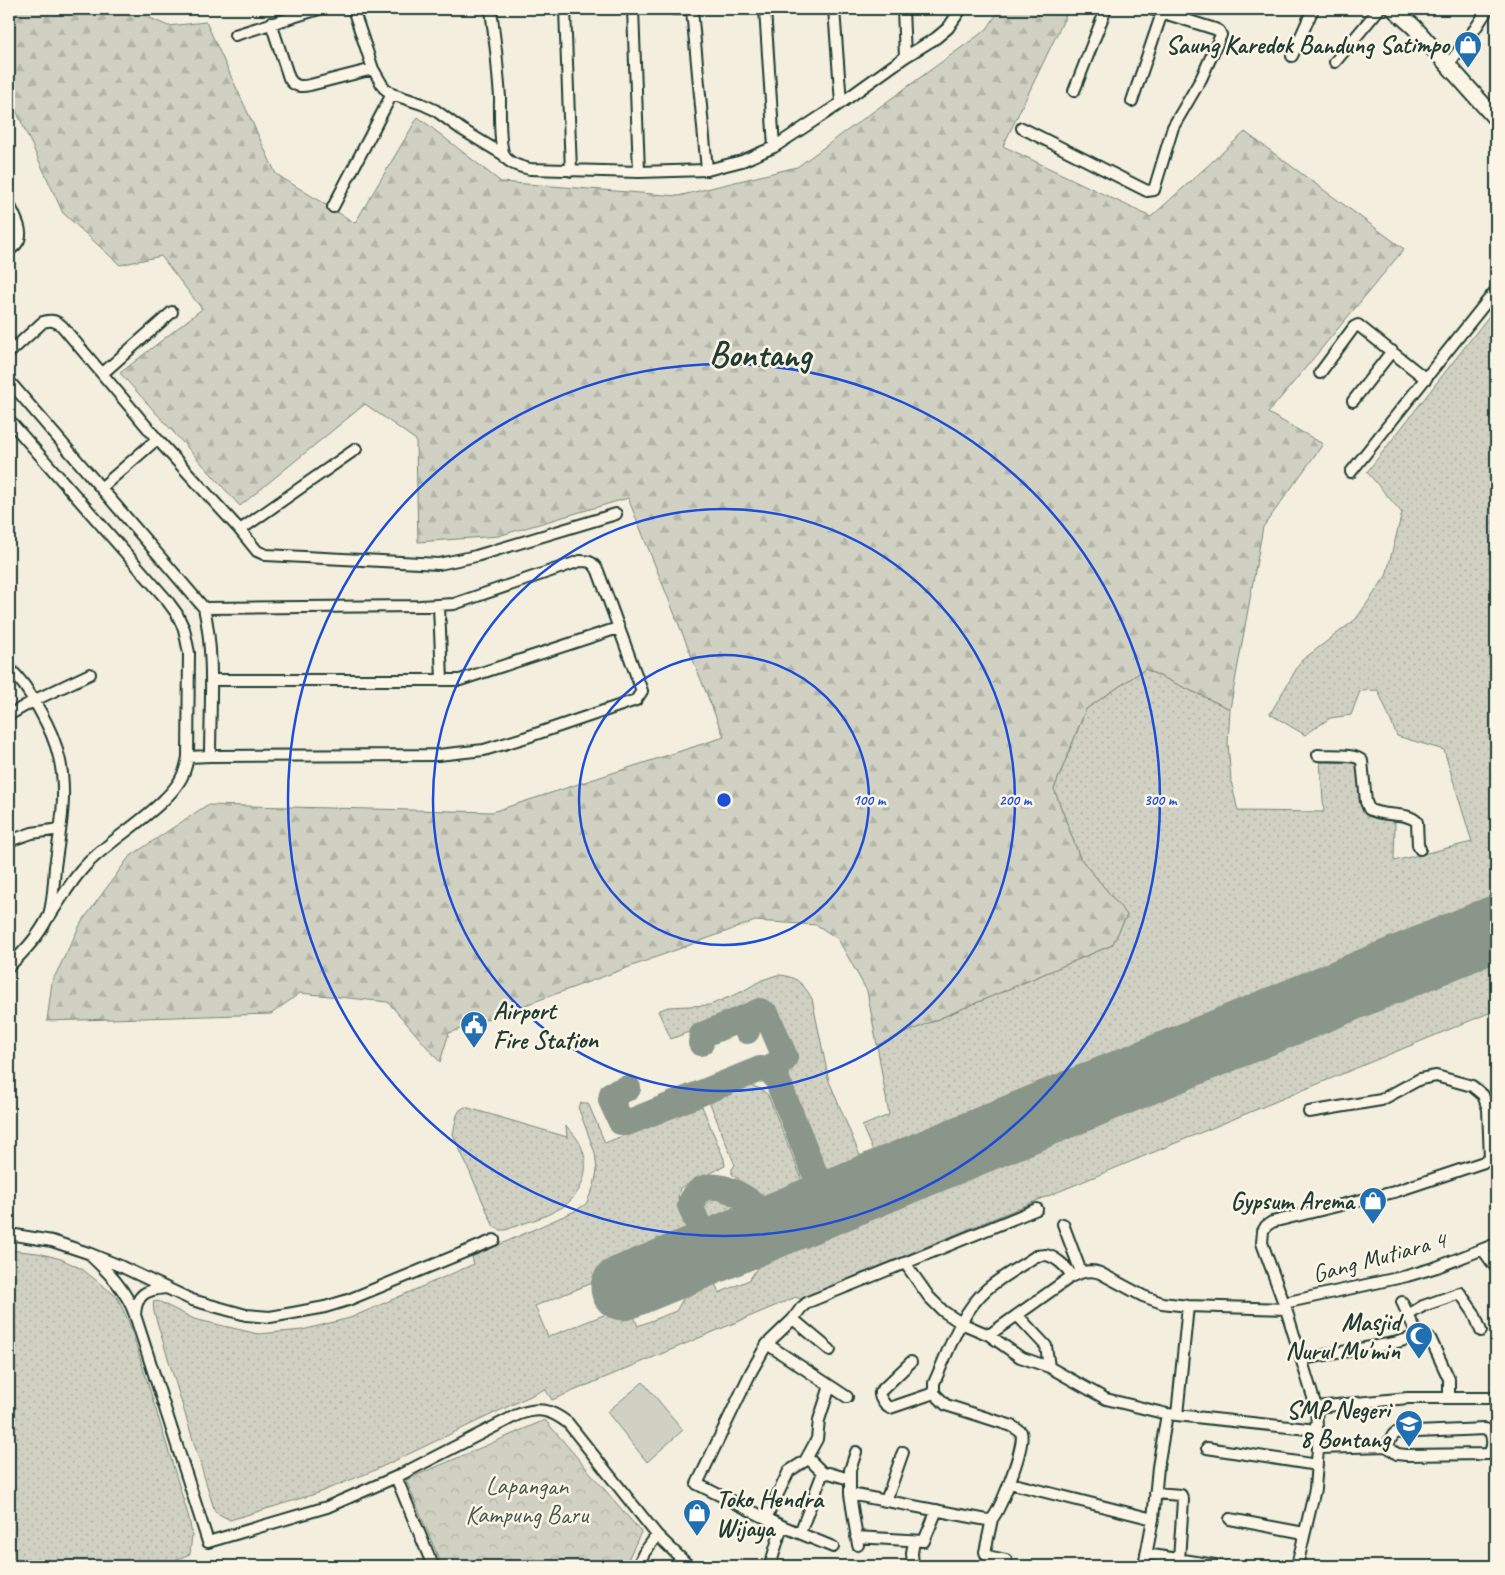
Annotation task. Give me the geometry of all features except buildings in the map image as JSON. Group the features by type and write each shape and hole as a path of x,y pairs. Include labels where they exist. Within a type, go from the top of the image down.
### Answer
{"street":[{"path":"235,35 320,9"},
{"path":"353,9 373,69 384,88 392,94 435,110 461,129 504,155 509,161 519,167 530,170 638,172 707,170 742,161 774,147 942,33 953,22 961,9"},
{"path":"491,9 498,66 504,155"},
{"path":"565,9 571,171"},
{"path":"634,9 638,172"},
{"path":"674,9 694,9 707,170"},
{"path":"766,9 774,147"},
{"path":"834,9 840,103"},
{"path":"903,9 905,58"},
{"path":"1074,92 1106,9"},
{"path":"1022,128 1147,191 1154,190 1173,128 1201,79 1221,35 1215,29 1169,12 1151,9"},
{"path":"1292,56 1313,9"},
{"path":"1335,62 1379,9"},
{"path":"1394,9 1414,27 1496,119"},
{"path":"1448,65 1488,9"},
{"path":"1132,101 1169,12"},
{"path":"271,23 289,78 296,86 302,87 373,69"},
{"path":"333,207 392,94"},
{"path":"9,204 21,232 17,243 9,250"},
{"path":"1351,472 1496,290"},
{"path":"102,372 172,312"},
{"path":"9,352 43,322 55,321 62,326 157,439 257,551 266,555 439,564 476,556 616,514"},
{"path":"1320,372 1356,325 1361,326 1426,379"},
{"path":"1353,401 1392,351"},
{"path":"9,381 204,608 208,623 210,756"},
{"path":"9,420 166,599 184,629 189,653 188,757 184,773 159,804 87,864 73,880 37,937 9,966"},
{"path":"101,488 157,439"},
{"path":"240,530 356,449"},
{"path":"188,757 438,755 484,750 502,746 636,700 642,691 598,571 594,564 589,561 580,561 467,600 439,606 204,608"},
{"path":"439,606 442,680"},
{"path":"210,680 460,680 618,628"},
{"path":"9,668 34,700 51,733 62,771 60,829 49,917"},
{"path":"9,715 34,700 90,674"},
{"path":"1318,755 1360,758 1363,766 1366,802 1369,809 1382,814 1411,817 1416,820 1420,849"},
{"path":"9,841 32,833 60,829"},
{"path":"54,877 73,880"},
{"path":"1297,1566 1315,1489 1318,1448 1316,1407 1285,1306 1262,1243 1263,1231 1272,1222 1394,1192 1493,1158 1488,1109 1483,1095 1472,1086 1436,1076 1420,1079 1381,1100 1310,1112"},
{"path":"833,1547 782,1526 697,1484 751,1372 768,1344 808,1302 1037,1209"},
{"path":"1063,1224 1076,1274"},
{"path":"9,1234 52,1241 88,1253 192,1300 246,1315 270,1317 325,1307 348,1300 494,1240"},
{"name":"Gang Mutiara 4","path":"1076,1274 1093,1270 1162,1303 1188,1306 1285,1306 1407,1276 1437,1267 1496,1244"},
{"path":"1483,1250 1496,1268"},
{"path":"88,1253 118,1283 130,1301 208,1542 328,1507 396,1477 517,1415 531,1410 545,1410 556,1414 568,1423 657,1536 689,1566"},
{"path":"1006,1560 987,1556 985,1552 992,1519 1010,1483 1022,1440 1021,1432 1012,1426 946,1405 934,1393 934,1383 961,1323 970,1308 988,1288 1036,1256 1045,1255 1052,1257 1076,1274"},
{"path":"905,1263 936,1305 961,1323 989,1335 1020,1357 1049,1367 1106,1399 1172,1415 1317,1430"},
{"path":"989,1335 1076,1274"},
{"path":"135,1316 136,1307 142,1295 150,1290 165,1288"},
{"path":"1408,1315 1423,1306 1460,1293 1474,1314 1481,1332"},
{"path":"1402,1302 1418,1336"},
{"path":"1144,1566 1158,1466 1172,1415 1188,1306"},
{"path":"1017,1315 1046,1346 1049,1367"},
{"path":"792,1319 830,1350"},
{"path":"1302,1359 1394,1344 1418,1336 1426,1336 1430,1338 1449,1379 1449,1398"},
{"path":"768,1344 848,1397"},
{"path":"911,1362 879,1393 886,1406 890,1408 934,1393"},
{"path":"766,1518 790,1471 808,1458 817,1439 819,1420 830,1386"},
{"path":"1316,1407 1408,1398 1496,1398"},
{"path":"1318,1448 1387,1446 1397,1454 1406,1455 1488,1454 1491,1451 1492,1434 1489,1430 1484,1429 1395,1433 1392,1434 1387,1446"},
{"path":"1206,1448 1317,1465"},
{"path":"856,1452 849,1479 857,1541 924,1541 936,1510"},
{"path":"886,1501 903,1452"},
{"path":"808,1458 824,1474"},
{"path":"824,1474 829,1473 849,1479"},
{"path":"800,1533 824,1474"},
{"path":"396,1477 433,1566"},
{"path":"1010,1483 1152,1518"},
{"path":"1155,1492 1181,1496 1183,1500 1180,1560"},
{"path":"850,1494 986,1520 992,1519"},
{"path":"1230,1519 1304,1534"},
{"path":"770,1566 782,1526"},
{"path":"638,1566 644,1553 657,1536"},
{"path":"913,1566 912,1553 914,1541"},
{"path":"1146,1554 1221,1566"}],"green space":[{"path":"9,9 130,9 168,26 206,22 276,174 355,223 418,117 501,182 678,196 797,167 987,29 1000,9 1069,9 1003,146 1151,217 1245,132 1404,249 1268,413 1323,444 1263,527 1230,709 1145,669 1086,709 1054,789 1080,858 1127,915 1112,945 877,1045 867,991 838,939 817,925 755,921 449,1033 440,1062 388,1002 300,993 271,1014 47,1021 52,982 81,923 129,857 207,805 492,812 724,737 628,498 498,536 418,542 416,440 365,404 240,506 120,373 202,309 161,256 120,265 63,213 9,95"},
{"path":"1496,307 1496,501 1491,508 1496,513 1496,909 888,1161 875,1156 862,1126 889,1115 877,1045 1112,945 1127,915 1080,858 1054,789 1086,709 1145,669 1230,709 1228,743 1231,781 1238,811 1324,812 1320,762 1356,763 1366,816 1395,822 1394,861 1472,842 1444,750 1397,736 1378,690 1360,691 1351,715 1330,718 1305,735 1270,714 1301,661 1356,619 1386,576 1402,513 1367,472"},
{"path":"1496,946 1496,1010 800,1299 796,1297 552,1400 545,1389 373,1471 315,1494 230,1520 215,1512 154,1312 153,1302 158,1301 194,1319 258,1334 302,1330 350,1318 474,1264 472,1257 575,1211 586,1204 594,1186 597,1171 595,1153 578,1107 581,1103 588,1103 605,1143 701,1104 724,1159 725,1166 680,1188 678,1202 692,1243 535,1306 548,1337 629,1305 638,1326 676,1311 697,1275 710,1271 719,1293 749,1280 773,1245"},
{"path":"783,975 798,981 812,999 829,1081 863,1163 858,1174 847,1179 833,1180 819,1170 787,1091 788,1078 794,1066 766,1001 671,1039 658,1011 668,1007 710,1005 741,992 762,980"},
{"path":"748,1085 761,1089 768,1095 801,1177 800,1189 796,1196 778,1207 755,1193 732,1174 732,1169 735,1165 709,1101"},
{"path":"465,1107 567,1137 566,1126 580,1144 585,1160 584,1178 577,1193 564,1206 545,1216 506,1230 494,1227 453,1134 457,1115"},
{"path":"715,1199 731,1205 735,1212 732,1220 713,1228 705,1220 702,1212 705,1205"},
{"path":"9,1250 38,1253 61,1259 82,1269 117,1297 129,1322 189,1518 192,1535 190,1554 161,1566 9,1566"},
{"path":"643,1382 683,1430 647,1462 607,1412"},
{"name":"Lapangan Kampung Baru","path":"545,1420 641,1532 625,1566 442,1566 406,1480"}],"taxiway":[{"path":"747,1031 746,1017 760,1011 767,1015 785,1057 784,1060 776,1064 776,1077"},
{"path":"701,1043 702,1035 746,1017"},
{"path":"628,1088 612,1094 611,1100 621,1122 627,1123 760,1069 769,1070 776,1077 821,1189"},
{"path":"710,1253 690,1205 698,1192 708,1187 720,1187 734,1192 781,1224"},
{"path":"807,1213 816,1202 821,1189 828,1194 843,1198"}],"runway":[{"path":"623,1288 1496,928"}],"place":[{"name":"Saung Karedok Bandung Satimpo","path":"1468,69"},
{"name":"Airport Fire Station","path":"474,1049"},
{"name":"Gypsum Arema","path":"1373,1225"},
{"name":"Masjid Nurul Mu'min","path":"1419,1360"},
{"name":"SMP Negeri 8 Bontang","path":"1409,1448"},
{"name":"Toko Hendra Wijaya","path":"697,1537"}],"district":[{"name":"Bontang","path":"760,354"}]}
